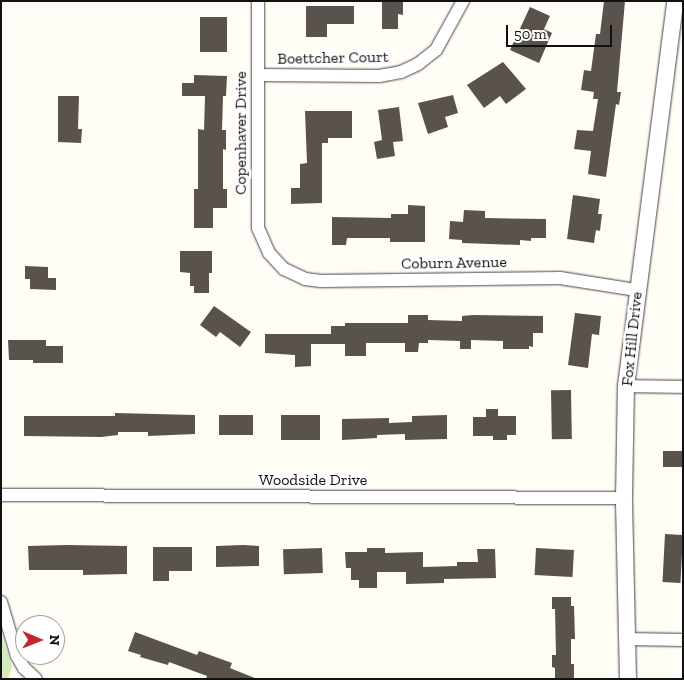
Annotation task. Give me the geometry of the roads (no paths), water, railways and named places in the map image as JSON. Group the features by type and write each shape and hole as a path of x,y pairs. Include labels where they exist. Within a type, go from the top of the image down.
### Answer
{"street":[{"name":"Copenhaver Drive","path":"258,1 258,228 263,242 275,261"},
{"name":"Boettcher Court","path":"258,74 379,76 401,72 418,64 436,50 463,1"},
{"name":"Fox Hill Drive","path":"628,679 624,498 626,386 637,290 677,11"},
{"name":"Coburn Avenue","path":"275,261 295,275 321,282 560,278 637,290"},
{"path":"626,386 683,387"},
{"name":"Woodside Drive","path":"1,495 624,498"},
{"path":"1,602 17,656 24,668 34,677"},
{"path":"627,639 683,640"}]}
